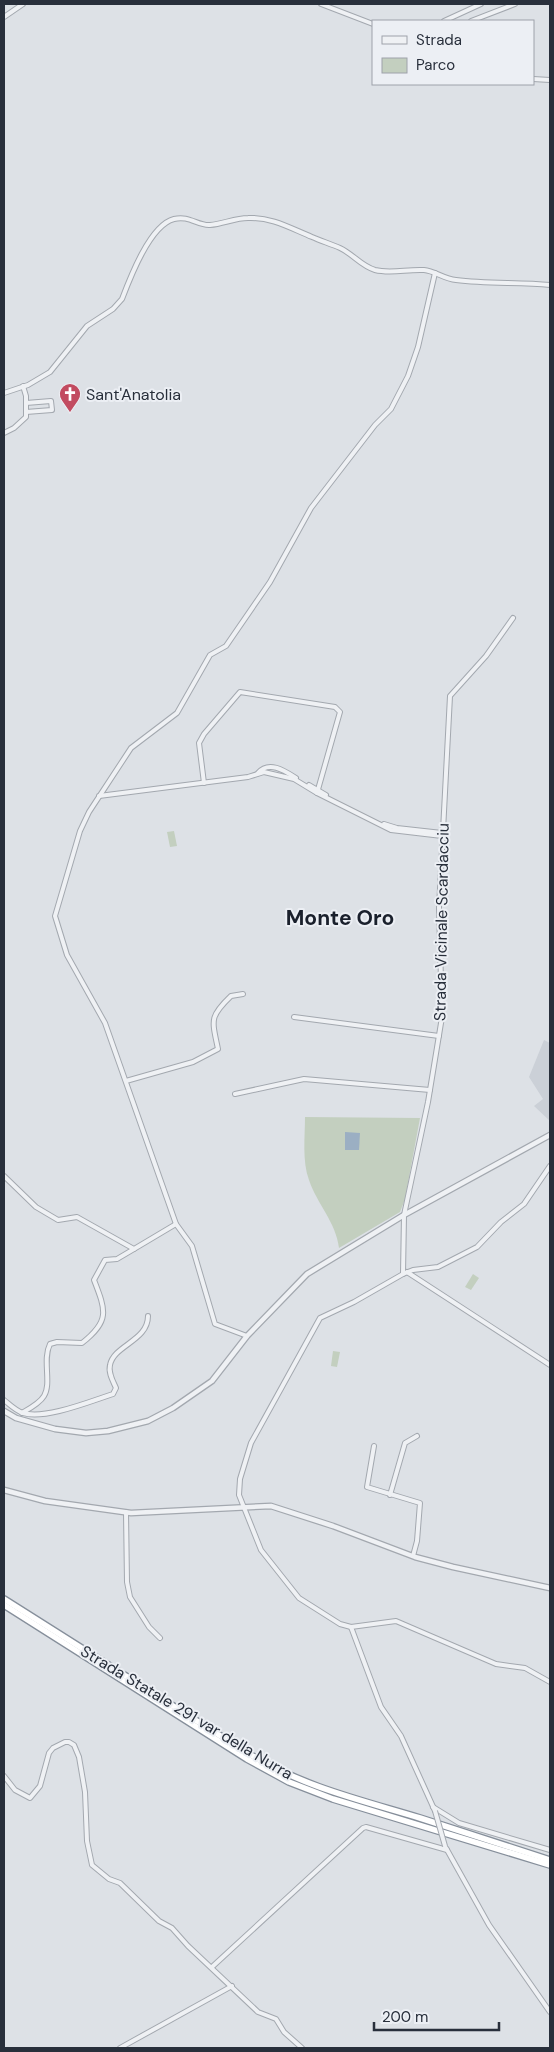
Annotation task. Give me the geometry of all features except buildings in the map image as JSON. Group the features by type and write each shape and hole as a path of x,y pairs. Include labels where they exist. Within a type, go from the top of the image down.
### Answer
{"highway":[{"name":"Strada Statale 291 var della Nurra","path":"4,1599 248,1757"},
{"name":"Strada Statale 291 var della Nurra","path":"4,1605 270,1770 333,1799 550,1865"},
{"name":"Strada Statale 291 var della Nurra","path":"270,1770 338,1795 550,1860"}],"street":[{"path":"4,17 23,4"},
{"path":"322,4 372,24"},
{"path":"446,20 481,4"},
{"path":"474,20 515,4"},
{"path":"534,79 550,80"},
{"path":"4,393 39,379 50,372 87,326 118,304 122,299 144,248 166,222 174,219 193,219 206,225 246,218 275,220 352,254 365,266 372,269 395,272 423,270 435,273 446,279 470,282 550,285"},
{"path":"247,1336 216,1324 192,1246 176,1224 106,1023 68,955 55,916 80,831 88,812 131,748 178,713 210,655 226,646 270,582 311,508 376,425 391,409 408,376 418,347 435,273"},
{"path":"4,433 14,428 26,417 23,386"},
{"path":"26,403 51,401 52,410 26,412"},
{"name":"Strada Vicinale Scardacciu","path":"405,1273 404,1215 430,1090 442,1017 439,908 450,696 486,656 512,618"},
{"path":"204,783 199,744 204,734 240,692 335,707 340,712 318,792"},
{"path":"99,796 204,783 258,773 274,773 294,779 392,830 442,835"},
{"path":"126,1081 193,1062 218,1049 213,1023 214,1017 231,996 243,994"},
{"path":"294,1017 439,1036"},
{"path":"235,1094 304,1079 430,1090"},
{"path":"4,1411 16,1418 62,1430 86,1433 108,1431 148,1421 173,1408 212,1381 247,1336 307,1274 404,1215 550,1135"},
{"path":"550,1166 524,1204 501,1222 477,1247 438,1267 405,1273 354,1302 320,1318 251,1443 240,1479 239,1495 261,1550 300,1598 340,1624 351,1627 396,1621 496,1664 525,1668 550,1682"},
{"path":"4,1177 36,1207 58,1220 77,1217 134,1249"},
{"path":"22,1413 43,1397 46,1391 46,1364 50,1344 57,1342 82,1343 101,1324 104,1315 102,1300 94,1280 105,1260 117,1258 176,1224"},
{"path":"405,1273 550,1365"},
{"path":"4,1400 22,1413 59,1412 113,1394 116,1388 110,1374 110,1362 141,1334 148,1322 148,1316"},
{"path":"390,1495 404,1443 417,1436"},
{"path":"374,1446 367,1486 390,1495 420,1503 417,1541 412,1556"},
{"path":"4,1490 44,1501 126,1512 271,1506 412,1556 550,1588"},
{"path":"126,1512 127,1582 130,1597 149,1627 160,1638"},
{"path":"351,1627 381,1706 401,1736 434,1809 446,1848 489,1925 550,2012"},
{"path":"4,1776 15,1790 30,1798 40,1786 49,1752 52,1748 65,1742 74,1745 79,1757 85,1792 87,1841 92,1865 109,1879 120,1883 141,1906 159,1921 172,1928 188,1946 258,2012 276,2019 284,2032 302,2048"},
{"path":"434,1809 459,1823 550,1850"},
{"path":"212,1967 362,1828 366,1827 446,1848"},
{"path":"120,2048 232,1986"}],"shaded area":[{"path":"544,1040 550,1043 550,1121 534,1106 543,1099 529,1077"}],"green space":[{"path":"174,831 177,846 170,847 167,832"},
{"path":"305,1117 420,1118 405,1199 400,1212 339,1248 334,1230 312,1189 307,1173 304,1149"},
{"path":"473,1274 479,1278 471,1290 465,1287"},
{"path":"333,1351 340,1352 337,1367 331,1366"}],"water":[{"path":"345,1132 360,1133 359,1150 345,1150"}],"place":[{"name":"Sant'Anatolia","path":"70,413"}],"district":[{"name":"Monte Oro","path":"340,918"}]}
